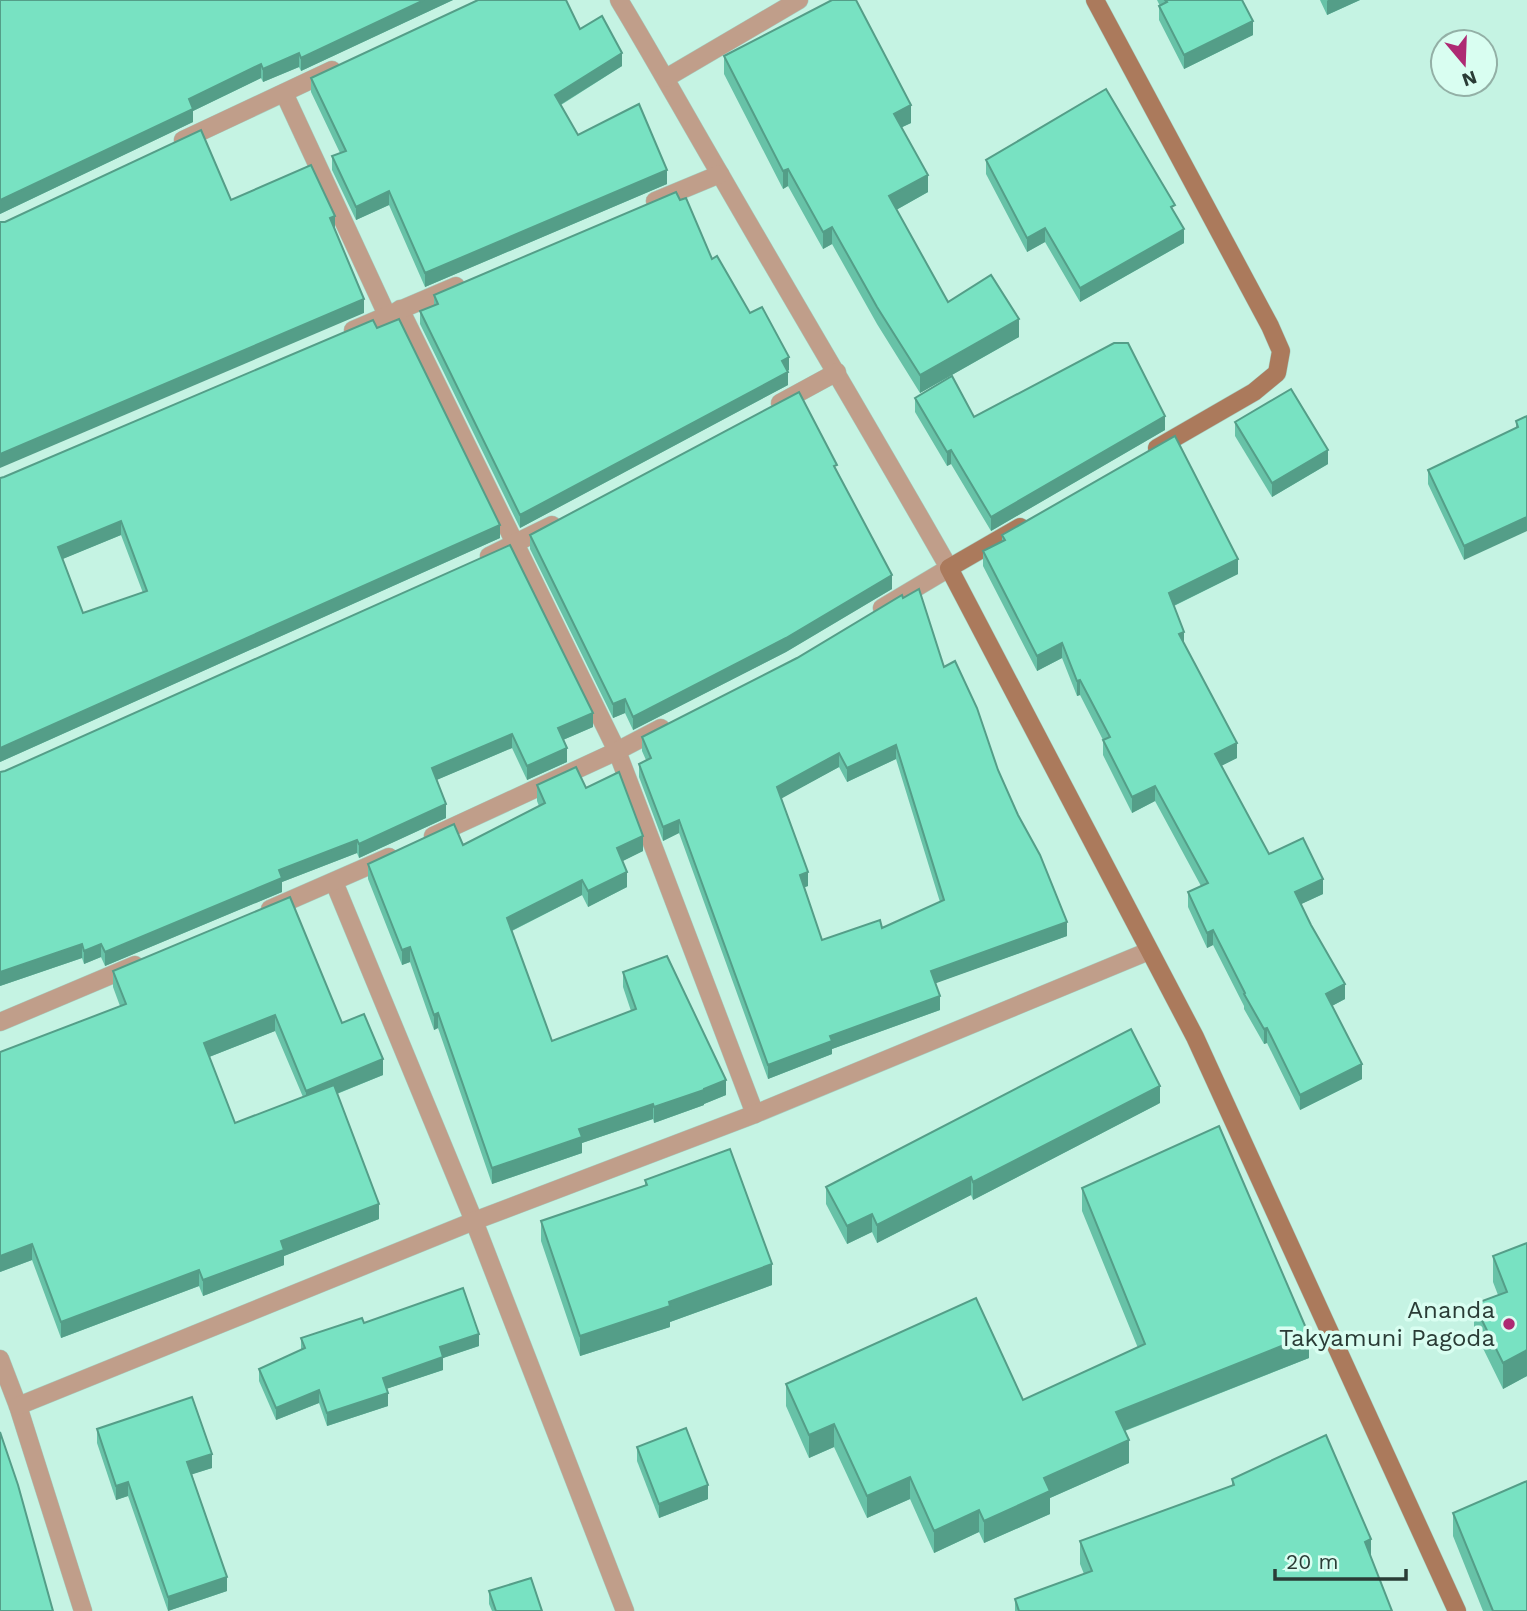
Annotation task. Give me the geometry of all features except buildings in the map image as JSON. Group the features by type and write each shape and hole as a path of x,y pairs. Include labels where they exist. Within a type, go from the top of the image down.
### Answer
{"main road":[{"path":"1095,0 1281,351 1277,373 1254,392 1137,460"},
{"path":"1031,520 949,568 1195,1037 1457,1611"}],"street":[{"path":"619,0 949,568 870,615"},
{"path":"666,78 799,0"},
{"path":"173,145 344,64"},
{"path":"284,93 515,544 617,751 755,1114"},
{"path":"643,206 720,174"},
{"path":"337,336 477,276"},
{"path":"765,410 837,372"},
{"path":"478,561 563,519"},
{"path":"257,914 334,882 617,751 679,719"},
{"path":"334,882 474,1221 625,1611"},
{"path":"18,1406 474,1221 755,1114 1149,951"},
{"path":"0,1022 154,957"},
{"path":"0,1359 18,1406 83,1611"}],"place":[{"name":"Ananda Takyamuni Pagoda","path":"1509,1324"}]}
